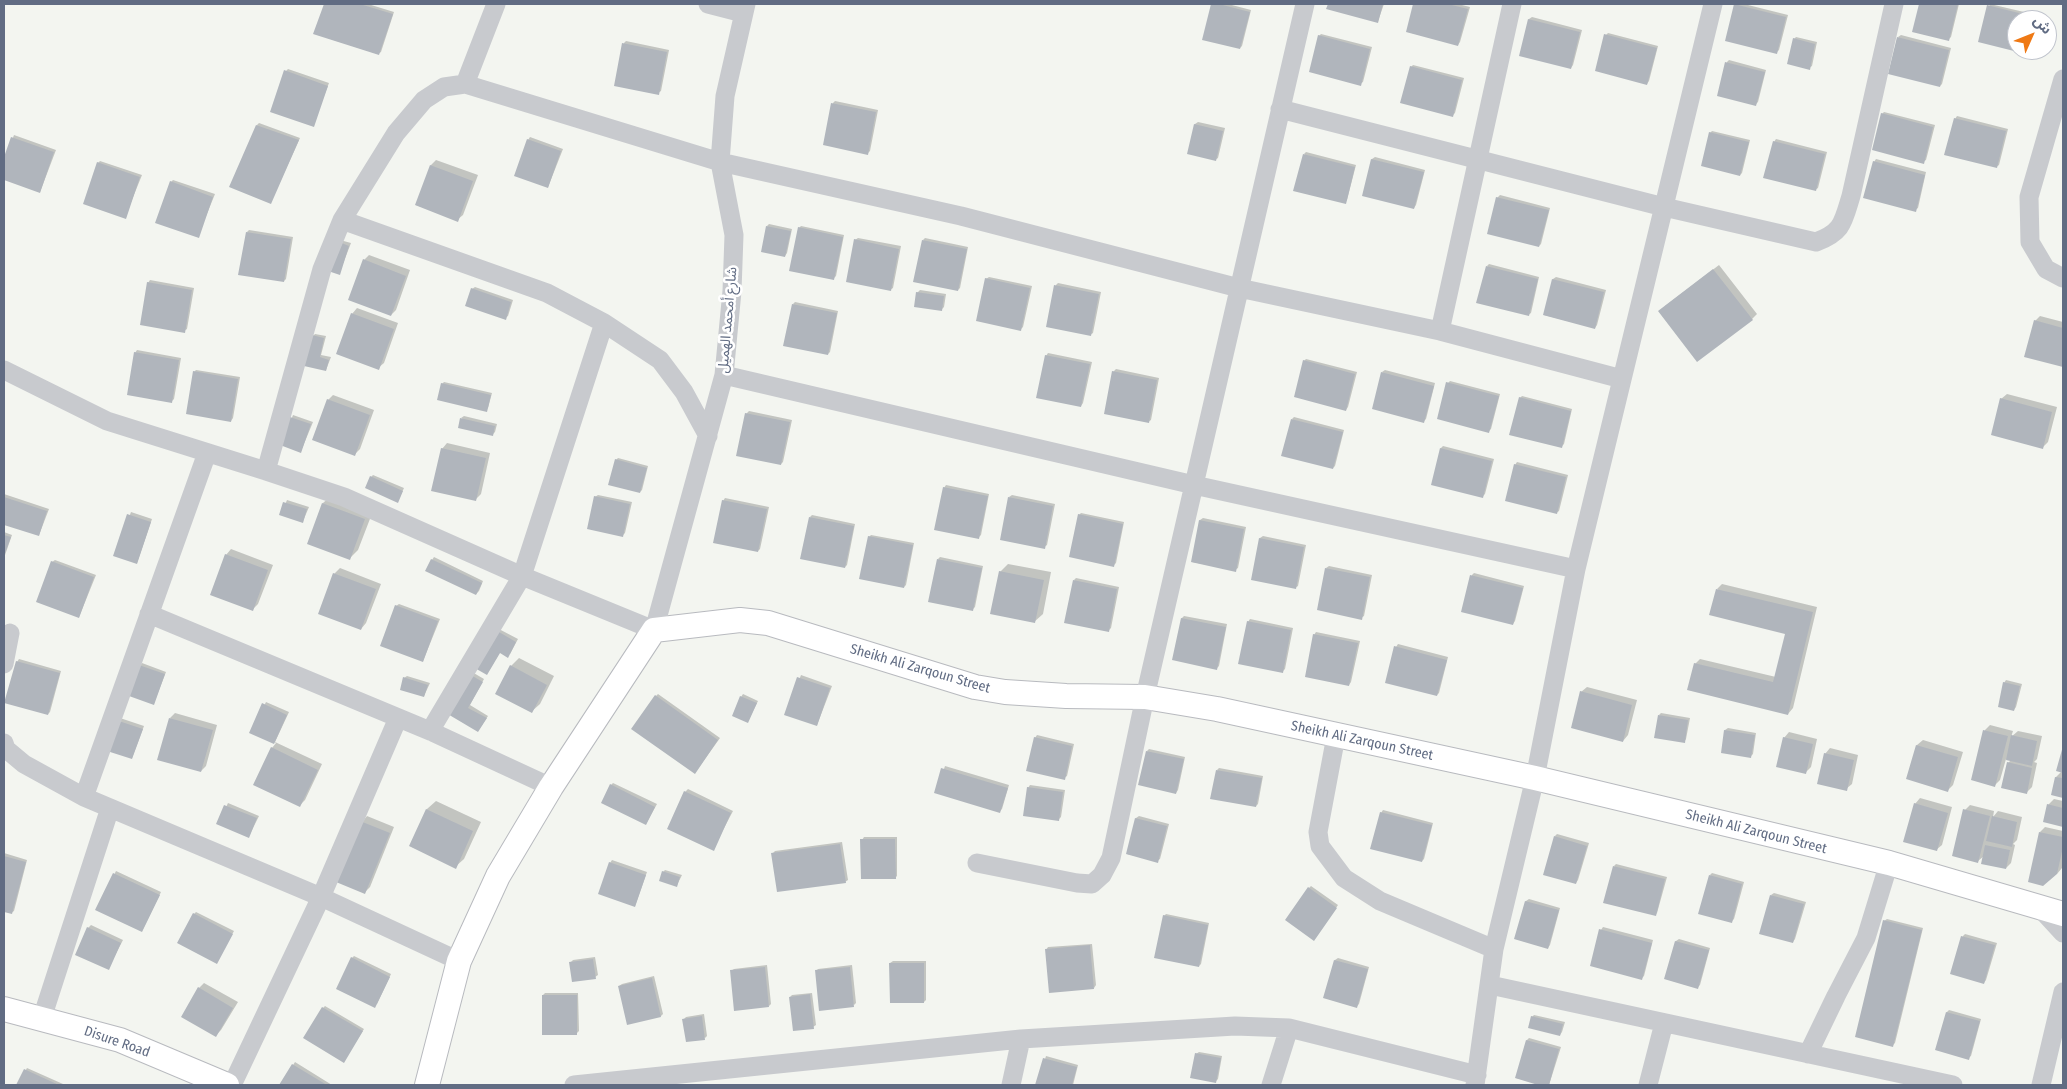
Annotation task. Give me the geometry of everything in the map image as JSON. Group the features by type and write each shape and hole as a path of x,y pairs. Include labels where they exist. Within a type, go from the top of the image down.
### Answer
{"main road":[{"name":"Sheikh Ali Zarqoun Street","path":"654,630 740,620 768,624 975,687 1005,692 1049,695 1145,697 1217,709 1535,778 1889,864 2052,907"},
{"path":"427,1085 459,961 498,876 551,787 654,630"},
{"name":"Disure Road","path":"4,1009 120,1040 227,1085"}],"street":[{"path":"465,84 496,4"},
{"path":"708,4 744,9"},
{"path":"977,863 1077,883 1092,884 1102,875 1110,858 1145,697 1305,4"},
{"path":"1440,332 1512,4"},
{"path":"574,1085 1021,1039 1234,1026 1289,1028 1476,1080 1494,949 1535,778 1576,569 1713,4"},
{"path":"1280,109 1664,207 1816,242 1831,236 1842,225 1851,196 1894,4"},
{"name":"شارع أمحمد الهميل","path":"654,630 724,375 732,290 734,235 720,162 725,96 744,9"},
{"path":"2063,79 2029,197 2030,242 2046,269 2063,278"},
{"path":"266,471 322,269 342,220 396,133 424,100 444,87 465,84 720,162 961,216 1239,288 1440,332 1622,379"},
{"path":"342,220 548,293 604,323 660,360 684,392 708,436"},
{"path":"430,731 522,576 604,323"},
{"path":"4,370 107,421 344,497 522,576 654,630"},
{"path":"724,375 1194,485 1576,569"},
{"path":"84,797 207,453"},
{"path":"149,614 430,731 551,787"},
{"path":"4,664 10,632"},
{"path":"232,1085 321,897 398,718"},
{"path":"1336,736 1318,832 1320,846 1330,862 1344,878 1380,901 1494,949"},
{"path":"4,743 6,749 24,764 84,797 321,897 459,961"},
{"path":"42,1018 110,808"},
{"path":"1808,1054 1866,938 1889,864"},
{"path":"2052,907 2063,933"},
{"path":"1490,984 1953,1085"},
{"path":"2041,1085 2063,992"},
{"path":"1648,1085 1664,1023"},
{"path":"1271,1085 1289,1028"},
{"path":"1011,1085 1021,1039"}],"building":[{"path":"324,4 360,4 393,14 379,55 313,34"},
{"path":"1211,4 1219,4 1250,12 1240,49 1202,40"},
{"path":"1328,4 1383,4 1378,23 1326,9"},
{"path":"1413,4 1448,4 1468,9 1458,46 1406,32"},
{"path":"1734,4 1786,17 1777,54 1725,41"},
{"path":"1919,4 1958,4 1949,41 1912,32"},
{"path":"1987,5 2007,10 2007,49 1978,42"},
{"path":"1528,19 1580,32 1571,69 1519,56"},
{"path":"1604,34 1657,48 1647,85 1595,71"},
{"path":"1318,35 1370,49 1361,86 1309,72"},
{"path":"1897,37 1949,50 1940,87 1888,74"},
{"path":"1793,38 1815,44 1810,70 1787,64"},
{"path":"622,43 667,52 659,95 614,86"},
{"path":"1725,62 1765,72 1756,106 1717,96"},
{"path":"1410,66 1462,80 1453,117 1400,103"},
{"path":"284,70 328,86 314,127 270,112"},
{"path":"831,103 876,112 868,155 823,145"},
{"path":"1881,113 1933,127 1924,164 1872,150"},
{"path":"1954,118 2006,131 1997,168 1944,155"},
{"path":"1194,124 1223,131 1216,161 1187,154"},
{"path":"256,125 299,140 271,204 229,187"},
{"path":"1709,132 1749,142 1740,176 1701,166"},
{"path":"11,137 54,152 40,193 4,180 4,157"},
{"path":"527,139 561,151 548,188 514,176"},
{"path":"1773,141 1825,154 1816,191 1763,178"},
{"path":"1303,154 1355,167 1346,204 1293,191"},
{"path":"1371,159 1424,172 1414,209 1362,196"},
{"path":"1873,161 1925,175 1916,212 1863,198"},
{"path":"97,162 140,177 126,219 83,204"},
{"path":"430,165 473,181 458,222 415,205"},
{"path":"170,181 213,197 199,238 155,223"},
{"path":"1496,197 1549,210 1539,247 1487,234"},
{"path":"766,226 791,231 785,257 761,252"},
{"path":"798,227 843,237 834,280 789,271"},
{"path":"246,232 291,239 284,282 238,275"},
{"path":"854,239 899,249 891,291 846,282"},
{"path":"922,240 967,249 958,291 913,282"},
{"path":"337,241 349,246 340,275 328,271"},
{"path":"363,259 406,276 391,316 348,300"},
{"path":"1486,266 1538,279 1529,316 1476,303"},
{"path":"1713,269 1753,320 1697,362 1658,311"},
{"path":"985,278 1030,288 1021,331 976,321"},
{"path":"1552,279 1604,292 1595,329 1543,315"},
{"path":"147,282 192,290 185,333 140,325"},
{"path":"1054,285 1099,294 1091,336 1046,327"},
{"path":"471,288 511,302 506,320 465,306"},
{"path":"916,292 944,296 942,311 914,307"},
{"path":"792,304 837,313 828,355 783,346"},
{"path":"351,313 394,329 379,370 336,354"},
{"path":"2034,320 2063,328 2063,367 2024,357"},
{"path":"312,335 324,338 320,357 329,360 326,371 304,366"},
{"path":"134,352 179,360 172,403 127,395"},
{"path":"1045,355 1090,364 1081,407 1036,398"},
{"path":"1303,360 1355,374 1346,411 1294,397"},
{"path":"193,371 238,379 231,422 186,414"},
{"path":"1112,371 1157,380 1149,423 1104,414"},
{"path":"1381,372 1434,386 1424,423 1372,409"},
{"path":"1446,382 1499,396 1489,433 1437,419"},
{"path":"441,383 491,395 487,412 437,400"},
{"path":"1519,397 1571,411 1562,448 1509,435"},
{"path":"2000,398 2052,412 2043,449 1991,435"},
{"path":"327,399 370,415 355,456 312,440"},
{"path":"745,413 790,422 781,465 736,456"},
{"path":"290,417 311,424 301,453 280,445"},
{"path":"460,418 495,426 493,436 458,428"},
{"path":"1291,419 1343,432 1333,469 1281,456"},
{"path":"441,448 486,458 476,501 431,491"},
{"path":"1440,448 1492,461 1483,498 1431,485"},
{"path":"615,459 647,468 640,493 608,485"},
{"path":"1514,464 1566,477 1557,514 1505,501"},
{"path":"370,476 403,491 398,503 365,488"},
{"path":"943,487 988,496 979,539 934,530"},
{"path":"594,496 630,504 623,537 587,529"},
{"path":"4,497 47,511 39,536 4,525"},
{"path":"1008,497 1053,506 1045,549 1000,540"},
{"path":"722,500 767,509 758,552 713,543"},
{"path":"283,502 307,509 303,523 279,515"},
{"path":"322,503 365,519 350,560 307,544"},
{"path":"127,514 151,522 137,564 113,556"},
{"path":"1078,514 1123,524 1114,567 1069,557"},
{"path":"809,517 854,526 845,568 800,559"},
{"path":"1199,520 1244,529 1236,572 1191,562"},
{"path":"4,535 11,537 4,556"},
{"path":"868,536 913,545 904,588 859,579"},
{"path":"1259,538 1304,547 1296,589 1251,580"},
{"path":"225,554 268,570 253,611 210,595"},
{"path":"431,559 482,583 476,595 425,571"},
{"path":"937,559 982,568 973,611 928,602"},
{"path":"51,561 94,577 79,618 36,602"},
{"path":"1325,568 1370,577 1362,620 1317,610"},
{"path":"999,571 1044,580 1035,623 990,614"},
{"path":"333,573 376,589 361,630 318,614"},
{"path":"1470,575 1523,588 1513,625 1461,612"},
{"path":"1073,580 1117,589 1109,632 1064,623"},
{"path":"1716,589 1813,612 1788,715 1687,690 1694,663 1773,682 1785,634 1709,615"},
{"path":"395,605 438,621 423,662 380,646"},
{"path":"1181,618 1226,627 1217,670 1172,660"},
{"path":"1247,621 1291,630 1283,673 1238,664"},
{"path":"494,629 516,642 508,658 500,653 487,675 473,667"},
{"path":"1313,634 1358,643 1349,686 1305,677"},
{"path":"1394,646 1447,660 1437,696 1385,683"},
{"path":"16,661 60,673 48,715 4,703"},
{"path":"139,665 165,674 154,705 129,696"},
{"path":"510,665 547,685 532,713 495,694"},
{"path":"469,674 483,682 468,708 487,718 478,732 446,713"},
{"path":"403,677 428,685 424,697 400,690"},
{"path":"797,677 830,688 817,726 784,715"},
{"path":"2003,682 2020,686 2014,711 1998,707"},
{"path":"1580,691 1632,705 1623,742 1571,728"},
{"path":"655,695 718,740 695,774 631,729"},
{"path":"740,696 757,703 748,723 732,716"},
{"path":"262,703 287,715 274,744 249,733"},
{"path":"1658,715 1688,720 1685,743 1654,738"},
{"path":"169,718 213,730 201,772 157,760"},
{"path":"116,720 143,729 132,759 107,751"},
{"path":"1724,730 1755,735 1751,758 1721,753"},
{"path":"1983,730 2008,736 1995,787 1971,780"},
{"path":"2011,735 2037,741 2032,766 2006,760"},
{"path":"1034,737 1072,746 1065,780 1026,771"},
{"path":"1783,737 1813,744 1806,774 1776,767"},
{"path":"1916,745 1958,757 1948,792 1906,779"},
{"path":"2063,746 2063,773 2056,771"},
{"path":"271,747 318,770 300,807 253,785"},
{"path":"1146,751 1184,759 1176,794 1138,785"},
{"path":"1824,753 1854,760 1847,791 1817,784"},
{"path":"2007,762 2032,768 2027,794 2001,788"},
{"path":"941,768 1008,788 1000,813 934,793"},
{"path":"1216,770 1262,778 1256,807 1210,799"},
{"path":"2055,777 2063,778 2063,798 2051,795"},
{"path":"610,784 655,807 646,825 601,803"},
{"path":"1027,787 1063,792 1059,821 1023,816"},
{"path":"684,791 731,813 714,851 667,829"},
{"path":"1914,803 1948,813 1937,851 1903,842"},
{"path":"2047,804 2063,808 2063,827 2043,822"},
{"path":"224,805 257,818 249,838 216,824"},
{"path":"426,809 473,831 456,869 409,846"},
{"path":"1963,809 1990,816 1978,863 1952,856"},
{"path":"1380,812 1432,825 1422,862 1370,849"},
{"path":"1992,816 2017,822 2012,847 1986,841"},
{"path":"1135,818 1167,826 1158,863 1126,854"},
{"path":"360,821 390,833 365,894 336,882"},
{"path":"2039,832 2063,837 2063,847 2057,874 2043,886 2028,882"},
{"path":"1554,836 1587,846 1576,884 1543,875"},
{"path":"860,839 895,839 896,879 861,879"},
{"path":"840,844 846,883 777,892 771,853"},
{"path":"1985,845 2010,850 2006,869 1981,864"},
{"path":"4,856 26,862 12,914 4,912"},
{"path":"609,862 646,875 635,907 598,894"},
{"path":"1613,866 1665,879 1656,916 1603,903"},
{"path":"662,871 680,877 677,887 659,881"},
{"path":"113,873 160,895 142,932 95,910"},
{"path":"1709,875 1742,884 1732,923 1698,914"},
{"path":"1308,887 1337,908 1314,941 1285,920"},
{"path":"1770,895 1804,904 1793,943 1759,934"},
{"path":"1525,901 1559,910 1548,949 1514,939"},
{"path":"193,913 233,934 217,964 177,943"},
{"path":"1163,915 1208,925 1199,967 1154,958"},
{"path":"1883,920 1922,930 1893,1047 1855,1037"},
{"path":"87,927 121,943 109,970 75,955"},
{"path":"1599,929 1652,943 1642,980 1590,966"},
{"path":"1961,936 1995,945 1984,984 1950,974"},
{"path":"1675,941 1709,950 1698,989 1664,979"},
{"path":"1090,945 1094,989 1049,993 1045,949"},
{"path":"351,957 390,977 375,1008 336,989"},
{"path":"593,959 596,979 572,982 569,962"},
{"path":"1334,960 1368,969 1357,1008 1323,998"},
{"path":"889,963 924,963 924,1003 890,1003"},
{"path":"765,967 769,1007 734,1011 730,970"},
{"path":"850,967 854,1007 819,1011 815,970"},
{"path":"652,978 661,1017 627,1025 618,986"},
{"path":"198,987 233,1008 216,1037 181,1017"},
{"path":"810,994 814,1029 793,1031 789,997"},
{"path":"542,995 577,995 577,1035 542,1035"},
{"path":"322,1007 363,1031 344,1063 303,1038"},
{"path":"1946,1012 1980,1021 1969,1060 1935,1050"},
{"path":"702,1016 705,1040 686,1042 682,1019"},
{"path":"1531,1016 1563,1024 1560,1036 1528,1028"},
{"path":"1526,1040 1559,1049 1549,1085 1538,1085 1515,1078"},
{"path":"1195,1053 1221,1058 1216,1083 1190,1078"},
{"path":"1043,1058 1077,1067 1072,1085 1035,1085"},
{"path":"292,1064 327,1085 279,1085"},
{"path":"24,1069 59,1085 16,1085"}]}
